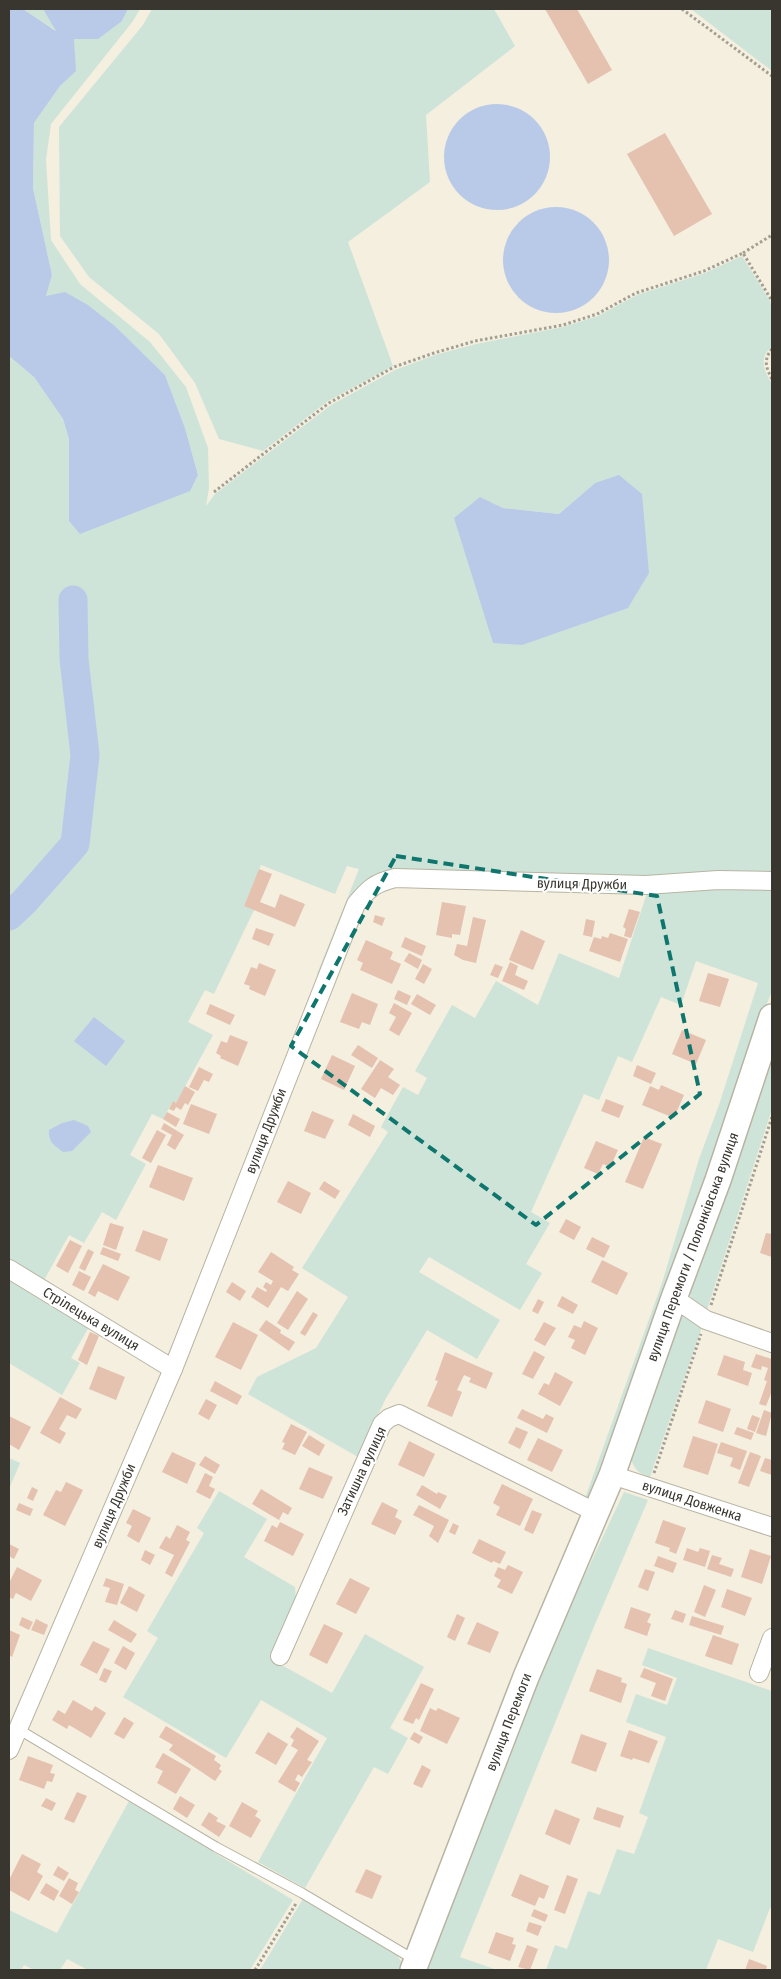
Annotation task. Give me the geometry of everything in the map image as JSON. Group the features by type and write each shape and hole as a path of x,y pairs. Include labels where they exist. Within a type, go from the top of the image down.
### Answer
{"main road":[{"name":"вулиця Перемоги / Полонківська вулиця","path":"612,1475 674,1298 718,1180 772,1017"},
{"name":"вулиця Перемоги","path":"415,1965 526,1677 612,1475"}],"street":[{"name":"вулиця Дружби","path":"9,1750 173,1369 356,904 367,890 380,882 396,878 646,885 718,880 772,880"},
{"name":"Стрілецька вулиця","path":"9,1269 173,1369"},
{"path":"674,1298 706,1320 772,1343"},
{"name":"Затишна вулиця","path":"280,1656 382,1424 390,1418 399,1414 597,1513"},
{"name":"вулиця Довженка","path":"612,1475 772,1527"},
{"path":"759,1673 772,1638"}],"lane":[{"path":"18,1729 216,1847 302,1893 415,1965"}],"path":[{"path":"682,9 772,76"},
{"path":"214,492 329,403 394,368 434,353 475,341 563,325 597,314 636,293 704,271 743,253 772,235"},
{"path":"743,253 772,300"},
{"path":"772,349 766,360 766,368 772,379"},
{"path":"649,1488 772,1117"},
{"path":"255,1970 302,1893"}],"highlighted area":[{"path":"396,856 657,896 700,1094 536,1225 291,1046"}],"green space":[{"path":"23,9 43,9 57,31"},
{"path":"128,9 140,9 133,21 51,124 46,160 51,240 80,284 150,342 186,387 208,448 209,488 206,506 215,494 331,405 395,370 435,355 476,344 563,327 598,316 637,295 705,273 742,256 770,301 773,323 772,345 764,359 765,370 772,384 772,875 645,881 383,872 321,975 317,974 359,869 347,866 335,894 261,865 244,906 254,910 214,994 205,990 188,1022 213,1035 176,1103 173,1101 163,1119 152,1114 130,1155 146,1164 116,1220 102,1212 84,1243 69,1235 42,1284 9,1265 9,356 34,377 63,419 69,439 69,521 190,490 198,475 185,428 165,375 115,326 88,305 46,296 52,275 33,188 34,123 60,86 75,71 74,39 122,21","holes":["595,483 522,645 480,497 503,508 559,514"]},
{"path":"152,9 494,9 515,46 426,115 430,182 348,242 393,366 328,401 263,451 219,439 195,383 159,334 89,277 60,236 59,127 143,25"},
{"path":"691,9 772,9 772,71"},
{"path":"718,885 772,886 772,990 627,1397 588,1500 584,1501 662,1283 699,1159 719,1105 758,983 696,961 681,1005 661,997 632,1062 618,1056 599,1100 584,1094 531,1212 550,1223 526,1264 542,1273 520,1310 429,1257 419,1272 500,1320 477,1359 427,1330 385,1400 358,1457 248,1394 257,1377 316,1348 348,1297 302,1268 388,1132 381,1127 403,1087 418,1095 427,1078 415,1071 452,1005 475,1018 496,981 538,1005 559,953 619,978 647,893"},
{"path":"772,1042 772,1109 706,1313 693,1305 689,1290"},
{"path":"9,1273 89,1327 71,1358 80,1363 62,1395 9,1363"},
{"path":"680,1311 703,1324 650,1477 636,1469 630,1455"},
{"path":"9,1458 20,1463 9,1489"},
{"path":"219,1491 267,1519 244,1557 295,1587 296,1600 271,1659 332,1693 365,1634 424,1667 390,1728 408,1738 388,1774 374,1767 305,1888 258,1862 327,1738 261,1700 226,1758 123,1697 158,1638 147,1631 204,1533 197,1528"},
{"path":"624,1492 648,1500 593,1629 460,1957 497,1970 425,1970 535,1681"},
{"path":"648,1648 772,1691 772,1909 770,1908 753,1952 718,1939 706,1970 546,1970 555,1945 567,1949 588,1891 600,1895 617,1849 634,1854 648,1817 639,1813 666,1737 626,1722 636,1694 667,1705 677,1678 642,1665"},
{"path":"129,1801 293,1900 250,1970 88,1970 67,1959 60,1970 34,1970 24,1965 21,1970 9,1970 9,1910 57,1933"},
{"path":"303,1899 395,1952 402,1963 400,1970 260,1970"}],"water":[{"path":"9,9 23,9 56,31 43,9 128,9 122,21 98,39 74,39 76,71 60,86 34,123 33,188 52,275 46,296 65,292 88,305 115,326 165,375 185,428 198,475 190,491 80,534 69,521 69,439 63,419 34,377 9,356"},
{"path":"497,104 517,108 534,120 546,137 550,157 546,177 534,194 517,206 497,210 477,206 460,194 448,177 444,157 448,137 460,120 477,108"},
{"path":"556,207 576,211 593,223 605,240 609,260 605,280 593,297 576,309 556,313 536,309 519,297 507,280 503,260 507,240 519,223 536,211"},
{"path":"619,475 642,494 649,573 628,608 522,645 493,643 454,518 480,497 503,508 559,514 595,483"},
{"path":"94,1017 125,1041 106,1066 74,1041"},
{"path":"74,1120 88,1126 91,1132 72,1151 63,1152 54,1145 49,1130 62,1123"}],"building":[{"path":"545,9 577,9 612,70 588,84"},
{"path":"665,133 712,214 674,236 627,154"},
{"path":"259,869 272,874 260,902 275,908 280,894 305,904 295,927 244,906"},
{"path":"442,902 466,906 460,935 452,934 452,938 436,935"},
{"path":"629,909 640,912 631,938 624,936 626,929 623,927"},
{"path":"375,915 385,918 382,926 373,922"},
{"path":"473,917 486,920 476,963 463,960 454,955 457,944 467,946"},
{"path":"586,919 595,921 592,937 583,935"},
{"path":"256,928 274,934 269,946 252,939"},
{"path":"521,930 545,941 533,970 509,960"},
{"path":"610,933 628,939 620,962 589,951 594,937 601,939 602,936 608,938"},
{"path":"405,937 426,946 422,956 401,947"},
{"path":"366,940 393,952 390,959 401,964 392,984 360,970 363,963 357,960"},
{"path":"409,953 422,960 418,969 404,961"},
{"path":"510,962 518,966 515,975 528,981 524,990 502,981"},
{"path":"259,963 276,970 265,996 249,989 250,986 244,984 251,967 257,969"},
{"path":"423,964 432,969 424,984 415,979"},
{"path":"495,964 503,967 498,978 490,975"},
{"path":"708,973 729,979 720,1007 699,1001"},
{"path":"398,990 411,996 407,1005 394,999"},
{"path":"352,993 378,1004 370,1025 362,1022 359,1029 340,1022"},
{"path":"417,994 436,1005 430,1015 411,1004"},
{"path":"394,1003 412,1013 399,1036 389,1030 396,1017 389,1013"},
{"path":"210,1004 235,1015 230,1025 206,1014"},
{"path":"682,1030 706,1040 696,1064 672,1054"},
{"path":"230,1035 248,1042 238,1066 220,1058 221,1056 216,1053 221,1041 227,1043"},
{"path":"358,1045 378,1058 372,1068 351,1055"},
{"path":"332,1055 355,1066 344,1090 321,1079"},
{"path":"380,1060 394,1069 388,1077 400,1085 393,1095 381,1088 375,1098 361,1089"},
{"path":"637,1065 656,1073 651,1084 633,1076"},
{"path":"199,1067 213,1074 209,1082 204,1080 198,1091 189,1087"},
{"path":"661,1085 684,1095 674,1118 642,1105 650,1086 659,1090"},
{"path":"185,1086 195,1092 188,1105 185,1103 181,1110 176,1107 174,1111 169,1109 173,1101 176,1103"},
{"path":"606,1099 624,1106 619,1118 601,1111"},
{"path":"191,1104 217,1114 209,1134 183,1124"},
{"path":"312,1111 334,1120 325,1139 304,1131"},
{"path":"167,1112 180,1119 176,1127 163,1119"},
{"path":"353,1114 375,1126 370,1137 348,1125"},
{"path":"164,1123 184,1135 175,1150 167,1145 172,1135 161,1129"},
{"path":"157,1130 166,1135 151,1163 142,1158"},
{"path":"644,1137 662,1144 643,1189 625,1182"},
{"path":"596,1141 618,1150 610,1167 603,1164 598,1174 584,1168"},
{"path":"158,1165 193,1178 184,1201 149,1187"},
{"path":"288,1181 311,1193 301,1214 277,1202"},
{"path":"324,1181 340,1191 335,1199 319,1189"},
{"path":"566,1219 581,1227 574,1240 559,1232"},
{"path":"110,1223 124,1227 116,1250 103,1245"},
{"path":"143,1230 168,1239 160,1261 135,1251"},
{"path":"766,1233 772,1234 772,1257 760,1253"},
{"path":"592,1237 610,1246 604,1258 586,1249"},
{"path":"70,1240 82,1246 68,1273 56,1266"},
{"path":"103,1247 121,1254 118,1261 100,1254"},
{"path":"88,1249 94,1252 85,1271 79,1268"},
{"path":"271,1252 294,1267 292,1270 299,1274 288,1291 281,1287 268,1308 251,1297 257,1287 266,1292 267,1290 263,1287 266,1282 271,1285 273,1281 258,1272"},
{"path":"602,1260 628,1273 617,1295 591,1282"},
{"path":"103,1264 130,1277 118,1301 98,1291 95,1297 88,1293"},
{"path":"79,1271 91,1277 84,1291 72,1285"},
{"path":"232,1282 246,1291 240,1301 226,1292"},
{"path":"297,1291 308,1299 288,1330 277,1323"},
{"path":"562,1296 578,1305 573,1314 557,1306"},
{"path":"538,1299 544,1302 538,1314 532,1311"},
{"path":"313,1312 318,1315 305,1336 300,1333"},
{"path":"266,1320 281,1330 280,1333 295,1342 289,1351 259,1330"},
{"path":"584,1321 598,1328 585,1355 571,1348 575,1340 568,1337 574,1325 581,1328"},
{"path":"233,1322 258,1335 241,1370 215,1357"},
{"path":"544,1322 556,1328 545,1346 534,1340"},
{"path":"90,1332 99,1336 87,1365 78,1360"},
{"path":"534,1351 545,1357 533,1379 522,1374"},
{"path":"445,1352 493,1373 486,1389 469,1382 471,1378 464,1375 457,1390 462,1392 452,1417 427,1406 438,1381 435,1380"},
{"path":"756,1354 772,1359 772,1391 766,1406 759,1404 767,1381 764,1380 768,1368 762,1366 761,1370 751,1367"},
{"path":"724,1355 745,1362 743,1370 752,1373 748,1386 717,1375"},
{"path":"98,1366 125,1377 116,1400 89,1389"},
{"path":"555,1372 573,1382 560,1406 538,1394 544,1383 549,1385"},
{"path":"215,1381 242,1396 237,1405 210,1391"},
{"path":"60,1397 82,1409 76,1419 67,1415 59,1429 66,1433 60,1444 40,1433"},
{"path":"206,1399 217,1405 209,1420 198,1414"},
{"path":"706,1400 731,1409 723,1432 698,1423"},
{"path":"522,1409 543,1419 546,1414 554,1418 547,1433 517,1418"},
{"path":"764,1410 772,1413 766,1436 756,1433"},
{"path":"752,1415 760,1418 755,1432 747,1429"},
{"path":"9,1416 31,1427 19,1450 9,1444"},
{"path":"291,1424 307,1432 295,1455 282,1449 285,1443 282,1442"},
{"path":"516,1427 528,1432 520,1449 508,1443"},
{"path":"737,1427 754,1433 751,1440 734,1434"},
{"path":"309,1435 325,1445 319,1456 302,1446"},
{"path":"693,1436 718,1444 708,1475 683,1467"},
{"path":"538,1438 563,1450 552,1472 527,1460"},
{"path":"409,1441 435,1454 424,1477 398,1465"},
{"path":"721,1442 747,1451 740,1470 730,1466 733,1458 717,1453"},
{"path":"172,1452 196,1463 187,1484 162,1472"},
{"path":"750,1452 761,1456 749,1487 738,1483"},
{"path":"205,1456 220,1465 215,1474 199,1465"},
{"path":"765,1458 772,1460 772,1475 760,1471"},
{"path":"309,1467 333,1477 323,1499 299,1489"},
{"path":"205,1473 213,1477 209,1486 215,1489 210,1499 196,1492"},
{"path":"66,1482 83,1490 65,1526 43,1515 56,1490 61,1492"},
{"path":"502,1484 533,1499 520,1526 496,1515 500,1507 493,1503"},
{"path":"422,1485 437,1494 438,1492 447,1496 440,1509 416,1495"},
{"path":"32,1487 38,1490 33,1501 27,1498"},
{"path":"261,1489 292,1508 288,1515 283,1512 279,1520 252,1504"},
{"path":"382,1502 398,1510 395,1517 402,1521 395,1535 371,1524"},
{"path":"19,1503 33,1509 30,1516 16,1510"},
{"path":"419,1505 449,1520 438,1543 429,1536 434,1526 413,1515"},
{"path":"133,1509 151,1518 139,1543 127,1536 132,1526 126,1523"},
{"path":"532,1510 542,1514 533,1534 524,1530"},
{"path":"663,1520 686,1528 676,1554 669,1551 670,1548 655,1543"},
{"path":"280,1522 304,1534 293,1556 264,1541 272,1525 277,1528"},
{"path":"453,1523 459,1526 455,1535 449,1532"},
{"path":"177,1525 190,1532 186,1540 190,1542 172,1577 165,1573 174,1555 159,1548 166,1536 170,1539"},
{"path":"479,1539 506,1552 500,1564 493,1561 492,1563 472,1553"},
{"path":"9,1544 19,1549 14,1559 9,1556"},
{"path":"687,1548 698,1552 700,1548 710,1551 705,1567 683,1560"},
{"path":"750,1549 771,1556 762,1584 741,1577"},
{"path":"145,1550 155,1555 150,1565 141,1560"},
{"path":"712,1555 722,1558 719,1564 734,1569 731,1577 707,1569"},
{"path":"658,1556 677,1563 673,1573 654,1566"},
{"path":"508,1565 523,1572 512,1594 497,1587 501,1580 494,1576 498,1567 505,1570"},
{"path":"17,1567 42,1580 31,1601 16,1593 13,1599 9,1597 9,1583"},
{"path":"645,1569 655,1572 648,1591 638,1587"},
{"path":"106,1578 124,1584 117,1605 105,1602 110,1588 103,1586"},
{"path":"350,1578 370,1588 356,1614 336,1604"},
{"path":"704,1585 716,1590 705,1617 694,1612"},
{"path":"129,1586 145,1595 137,1612 120,1603"},
{"path":"727,1589 752,1598 745,1616 721,1607"},
{"path":"631,1607 651,1614 647,1622 651,1624 647,1636 624,1628"},
{"path":"675,1610 686,1614 683,1623 671,1619"},
{"path":"457,1614 465,1618 455,1641 447,1637"},
{"path":"692,1616 724,1626 721,1635 689,1625"},
{"path":"22,1617 33,1622 29,1630 19,1625"},
{"path":"36,1619 48,1625 44,1635 31,1630"},
{"path":"114,1620 137,1634 131,1643 108,1630"},
{"path":"477,1622 499,1632 490,1653 467,1644"},
{"path":"324,1624 343,1633 327,1664 309,1655"},
{"path":"9,1630 20,1635 12,1657 9,1655"},
{"path":"713,1635 739,1644 732,1665 705,1656"},
{"path":"93,1641 110,1649 97,1674 80,1665"},
{"path":"123,1646 135,1653 126,1670 114,1663"},
{"path":"104,1668 112,1671 106,1683 99,1680"},
{"path":"644,1668 673,1679 665,1701 651,1696 656,1683 640,1677"},
{"path":"597,1669 622,1678 621,1682 627,1684 621,1703 589,1691"},
{"path":"421,1683 434,1689 419,1720 416,1718 413,1724 403,1720"},
{"path":"73,1700 92,1711 95,1706 106,1713 91,1738 69,1725 67,1729 52,1720 58,1710 65,1714"},
{"path":"430,1708 436,1711 438,1708 460,1718 447,1744 420,1731"},
{"path":"124,1717 134,1723 124,1739 114,1734"},
{"path":"166,1726 216,1756 214,1760 221,1765 219,1769 222,1771 215,1781 169,1750 173,1745 159,1737"},
{"path":"297,1727 319,1741 307,1760 312,1762 302,1777 298,1774 295,1780 300,1783 295,1792 278,1782 298,1750 291,1746 294,1740 290,1737"},
{"path":"629,1730 658,1741 649,1763 620,1756"},
{"path":"268,1732 288,1744 276,1765 255,1753"},
{"path":"414,1732 423,1737 419,1744 410,1739"},
{"path":"581,1734 607,1743 596,1772 571,1763"},
{"path":"163,1753 191,1769 176,1794 157,1783 163,1771 155,1767"},
{"path":"28,1756 53,1765 50,1773 55,1774 52,1782 47,1781 44,1789 19,1780"},
{"path":"422,1765 431,1770 422,1788 413,1784"},
{"path":"77,1792 87,1796 74,1823 64,1819"},
{"path":"180,1796 195,1805 187,1818 173,1809"},
{"path":"46,1798 56,1803 52,1811 41,1806"},
{"path":"242,1802 258,1811 255,1816 261,1820 251,1838 229,1826"},
{"path":"597,1807 624,1816 620,1828 593,1819"},
{"path":"555,1809 580,1819 570,1845 545,1834"},
{"path":"209,1812 218,1818 216,1821 226,1826 219,1837 201,1825"},
{"path":"22,1854 41,1864 37,1872 43,1876 29,1901 9,1890 9,1880"},
{"path":"58,1866 69,1873 64,1881 53,1875"},
{"path":"366,1869 382,1876 372,1899 355,1892"},
{"path":"520,1874 549,1886 544,1899 539,1897 535,1906 511,1896"},
{"path":"567,1875 578,1879 565,1914 554,1910"},
{"path":"69,1878 78,1883 75,1890 79,1892 72,1904 59,1896"},
{"path":"46,1883 59,1891 54,1901 40,1893"},
{"path":"534,1909 548,1915 545,1922 531,1916"},
{"path":"529,1922 542,1926 538,1936 526,1931"},
{"path":"496,1932 514,1938 512,1944 516,1945 510,1961 488,1953"},
{"path":"527,1945 538,1949 530,1970 518,1967"},
{"path":"749,1959 767,1966 766,1970 745,1970"}],"waterway":[{"path":"9,916 24,902 75,844 85,755 74,659 73,600"}]}
